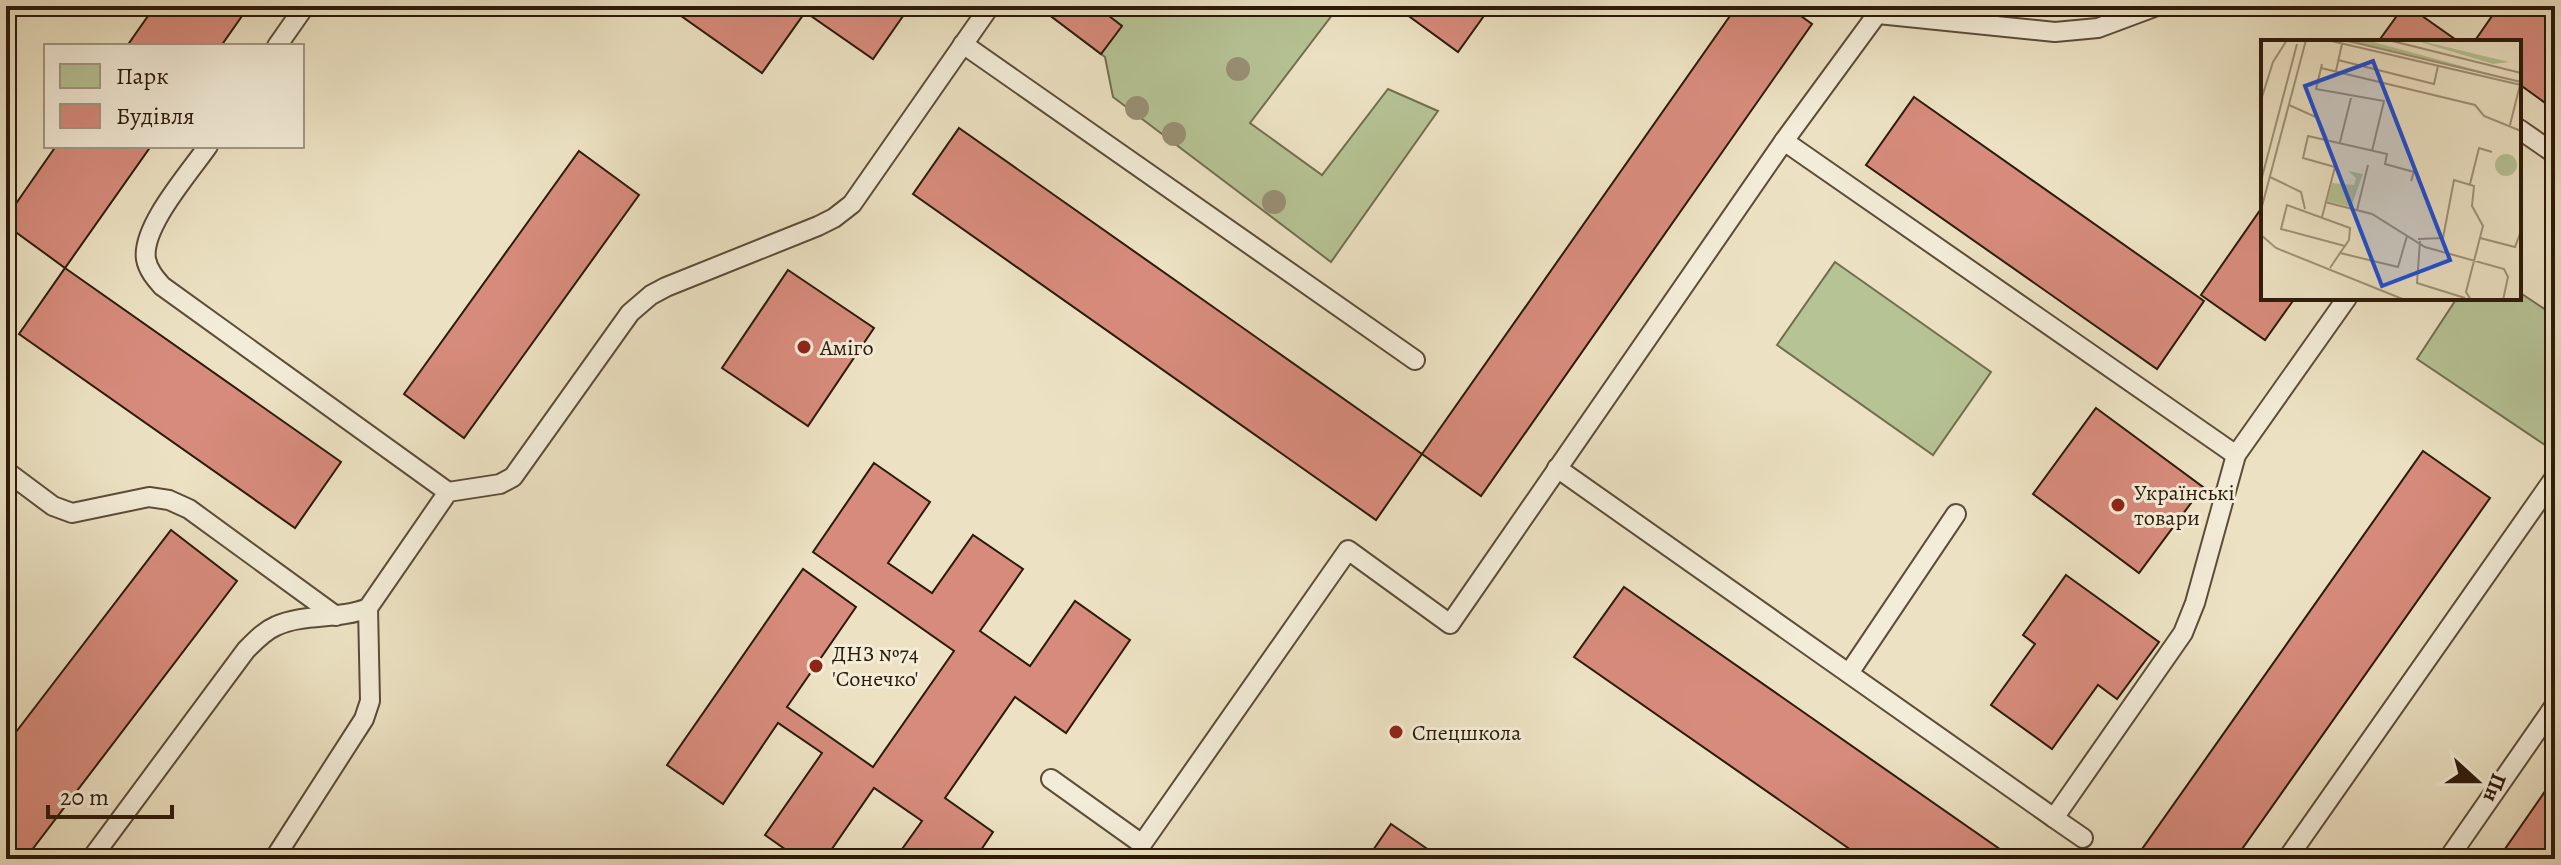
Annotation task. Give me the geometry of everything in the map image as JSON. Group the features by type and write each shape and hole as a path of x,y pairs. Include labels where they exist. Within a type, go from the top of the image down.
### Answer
{"lane":[{"path":"278,44 305,6"},
{"path":"207,148 152,227 146,243 150,271 162,286 448,492 500,484 513,477 630,313 651,295 818,226 852,204 990,6"},
{"path":"1051,779 1142,844 1348,550 1450,624 1784,141 1880,10 2055,32 2098,28 2157,6"},
{"path":"963,44 1415,360"},
{"path":"2521,130 2555,154"},
{"path":"1784,141 2236,455"},
{"path":"2054,818 2183,633 2195,603 2236,455 2346,300"},
{"path":"1557,468 2083,838"},
{"path":"6,471 53,506 72,513 149,497 169,500 189,509 336,616"},
{"path":"2287,859 2555,477"},
{"path":"274,859 364,719 370,701 368,608 448,492"},
{"path":"1849,673 1956,514"},
{"path":"91,859 246,650 276,626 368,608"},
{"path":"2448,859 2555,705"}],"green space":[{"path":"1038,6 1339,6 1250,123 1322,175 1388,89 1438,111 1331,262 1113,97 1105,57"},
{"path":"1835,262 1991,372 1933,455 1777,345"},
{"path":"2521,293 2555,316 2555,430 2545,445 2417,359 2456,300 2521,300"}],"building":[{"path":"155,6 249,6 222,44 128,44"},
{"path":"667,6 806,6 808,8 762,73"},
{"path":"818,6 910,6 873,59 811,16"},
{"path":"1048,6 1096,6 1122,26 1101,54 1044,11"},
{"path":"1395,6 1491,6 1458,52"},
{"path":"1737,6 1787,6 1812,24 1481,496 1422,454"},
{"path":"2404,6 2408,6 2456,40 2379,40"},
{"path":"2499,6 2544,6 2555,13 2555,110 2521,85 2521,40 2475,40"},
{"path":"1914,97 2204,301 2157,369 1866,165"},
{"path":"959,128 1422,454 1376,520 913,194"},
{"path":"55,148 150,148 65,268 6,225 6,218"},
{"path":"579,151 639,195 464,438 404,394"},
{"path":"2261,209 2261,300 2294,300 2265,340 2201,295"},
{"path":"65,268 341,462 295,528 19,334"},
{"path":"788,270 874,328 808,426 722,368"},
{"path":"2096,408 2203,487 2139,573 2033,494"},
{"path":"2423,451 2490,498 2235,859 2135,859"},
{"path":"874,463 930,502 888,563 932,593 973,535 1023,569 980,631 1030,666 1075,601 1130,640 1066,733 1015,697 945,798 993,832 975,859 895,859 922,821 874,788 825,859 799,859 765,835 822,753 778,723 723,804 667,765 803,569 856,607 787,707 873,767 954,651 813,552"},
{"path":"171,530 237,581 25,859 6,859 6,745"},
{"path":"2066,575 2159,642 2117,699 2098,685 2052,749 1991,705 2035,644 2023,635"},
{"path":"1624,587 2014,859 1864,859 1574,657"},
{"path":"2555,777 2555,859 2498,859"},
{"path":"1391,824 1442,859 1367,859"}],"place":[{"name":"Аміго","path":"804,347"},
{"name":"Українські товари","path":"2118,505"},
{"name":"ДНЗ №74 'Сонечко'","path":"816,666"},
{"name":"Спецшкола","path":"1396,732"}]}
